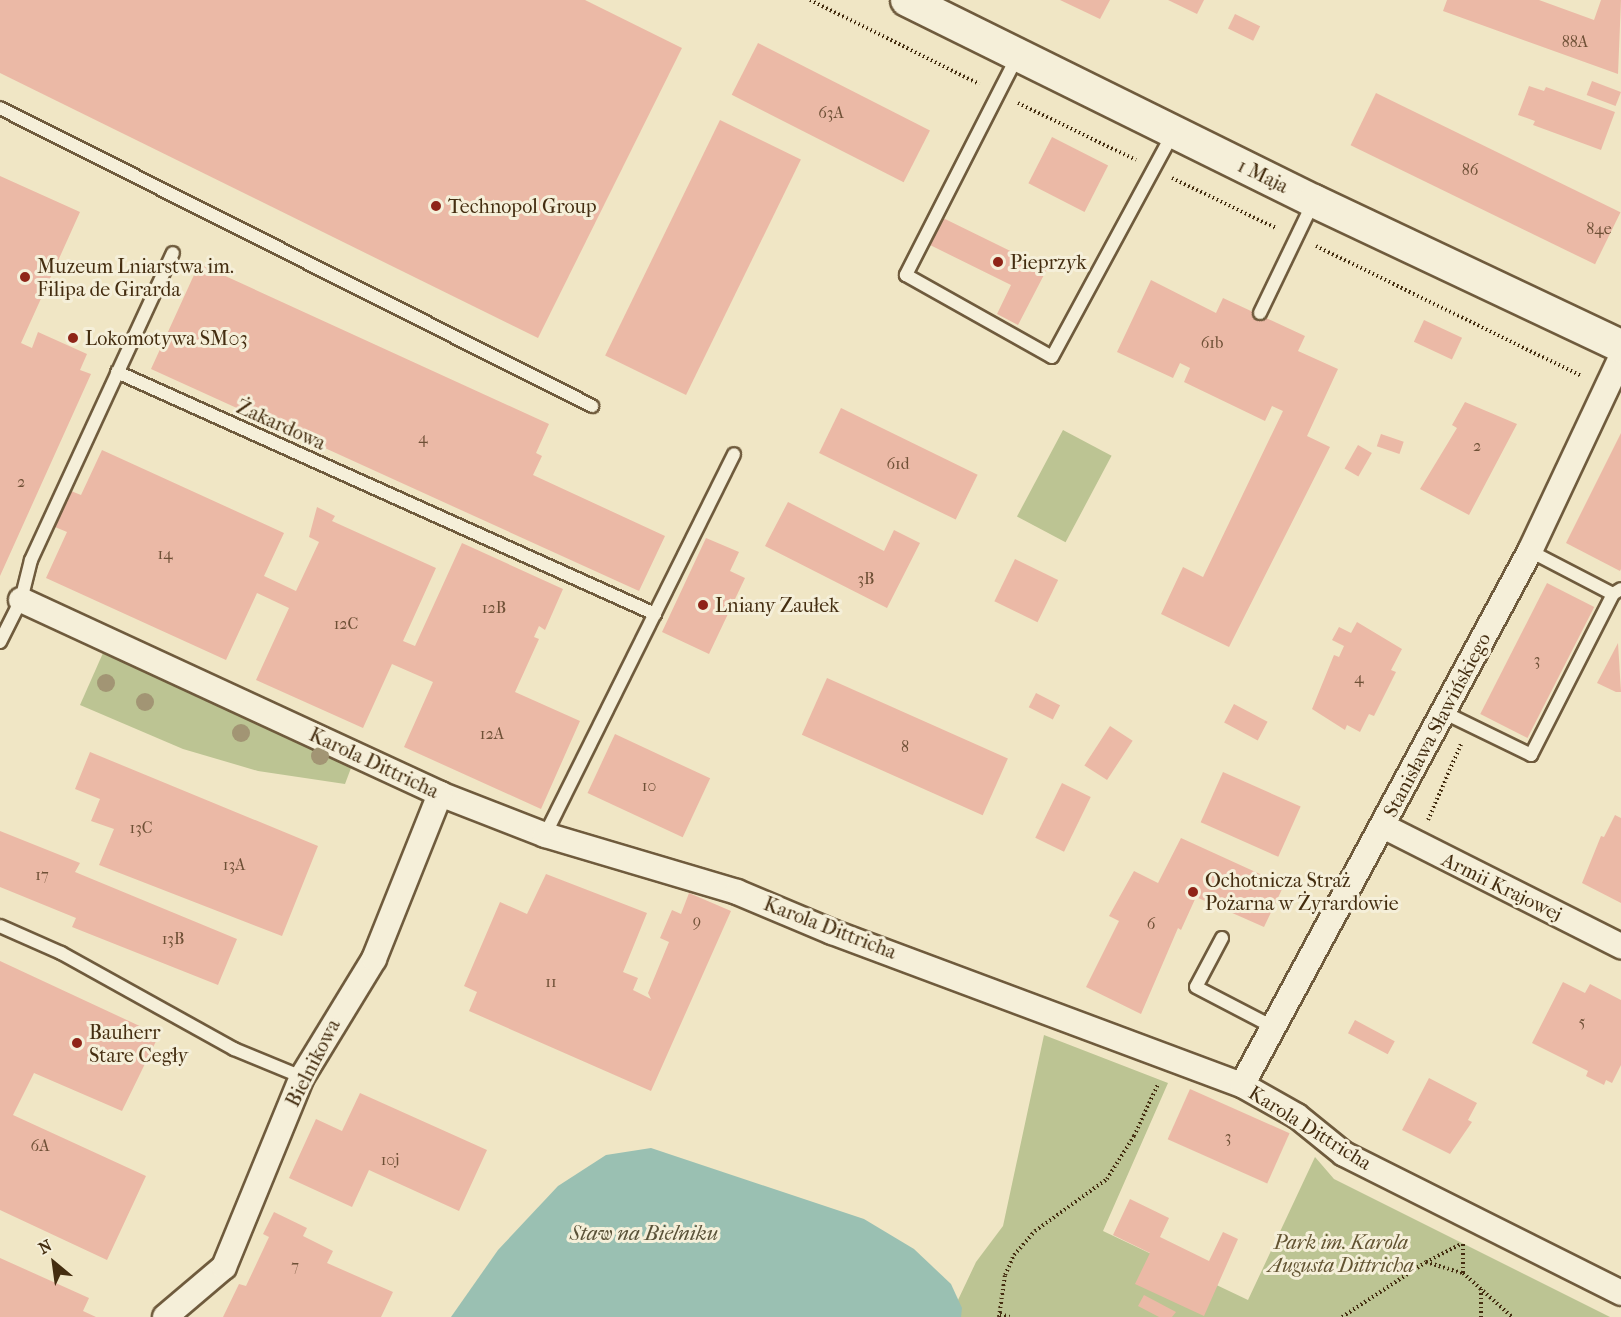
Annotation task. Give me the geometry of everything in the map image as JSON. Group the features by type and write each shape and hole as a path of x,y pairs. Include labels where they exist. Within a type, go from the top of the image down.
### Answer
{"street":[{"name":"1 Maja","path":"918,2 1314,201 1621,346"},
{"name":"Stanisława Sławińskiego","path":"1242,1085 1530,551 1621,358"},
{"name":"Karola Dittricha","path":"21,600 441,794 544,835 737,892 832,932 1242,1085 1297,1116 1344,1154 1621,1293"},
{"name":"Bielnikowa","path":"165,1317 224,1267 302,1077 374,959 441,794"},
{"name":"Armii Krajowej","path":"1383,826 1621,946"}],"lane":[{"path":"1019,54 906,274 1052,357 1174,131"},
{"path":"0,108 592,406"},
{"path":"1260,313 1314,201"},
{"path":"0,642 21,600 31,560 174,253"},
{"name":"Żakardowa","path":"117,372 655,614"},
{"path":"544,835 734,454"},
{"path":"1443,712 1531,755 1617,591 1530,551"},
{"path":"0,926 62,953 234,1049 302,1077"},
{"path":"1222,938 1196,987 1273,1027"}],"path":[{"path":"810,0 1589,380"},
{"path":"1010,1317 1000,1315 1005,1275 1014,1255 1035,1231 1107,1179 1134,1136 1159,1082"},
{"path":"1342,1317 1426,1262 1463,1243 1463,1273"},
{"path":"1426,1262 1463,1273 1512,1317"},
{"path":"1481,1317 1482,1289"}],"green space":[{"path":"1063,430 1112,456 1066,542 1017,517"},
{"path":"103,653 349,763 351,768 345,784 258,771 183,749 80,705"},
{"name":"Park im. Karola Augusta Dittricha","path":"1044,1035 1168,1083 1103,1231 1248,1300 1315,1157 1334,1179 1610,1317 961,1317 958,1300 976,1262 1003,1226"}],"water":[{"name":"Staw na Bielniku","path":"651,1148 864,1219 914,1249 951,1284 962,1308 961,1317 451,1317 498,1250 558,1186 606,1155"}],"building":[{"name":"Technopol Group","path":"0,0 585,0 682,48 538,338 0,73"},
{"path":"1060,0 1110,0 1100,19"},
{"path":"1168,0 1204,0 1197,14"},
{"path":"1447,0 1539,0 1594,20 1601,0 1621,0 1618,74 1443,11"},
{"path":"1235,14 1260,26 1253,41 1228,28"},
{"path":"758,43 930,131 904,182 732,95"},
{"path":"1592,81 1621,92 1616,106 1587,95"},
{"path":"1529,86 1544,91 1546,87 1615,112 1601,150 1533,125 1535,121 1518,115"},
{"path":"1376,93 1620,212 1595,264 1351,145"},
{"path":"720,120 801,159 686,395 605,355"},
{"path":"1052,137 1108,166 1085,212 1028,183"},
{"path":"0,176 80,212 21,343 32,348 38,332 87,354 80,370 91,374 0,576"},
{"path":"943,218 1047,269 1018,325 997,314 1011,285 930,245"},
{"path":"199,264 549,424 536,453 542,456 533,475 665,536 639,591 151,369"},
{"path":"1151,280 1216,313 1223,298 1305,336 1298,351 1338,369 1307,436 1330,447 1229,647 1161,614 1183,567 1203,577 1283,411 1272,406 1265,421 1184,382 1190,368 1180,363 1173,378 1117,352"},
{"path":"1424,320 1462,338 1452,360 1414,342"},
{"path":"1465,402 1517,424 1469,515 1420,489 1457,428 1452,425"},
{"path":"841,408 978,475 956,520 819,453"},
{"path":"1621,433 1621,569 1620,571 1566,543"},
{"path":"1381,434 1404,442 1399,454 1377,446"},
{"path":"1358,445 1372,453 1358,476 1344,468"},
{"path":"102,450 284,533 264,576 296,591 319,542 309,537 317,507 335,516 332,521 436,568 403,641 415,646 462,543 563,589 545,630 539,626 534,637 539,639 515,692 580,721 541,809 404,747 433,682 392,664 363,728 256,680 289,608 257,593 226,660 46,578 67,532 55,527 71,491 81,495"},
{"path":"788,502 884,551 894,530 920,543 887,608 765,546"},
{"name":"Lniany Zaułek","path":"706,538 739,552 730,571 745,578 709,654 662,632"},
{"path":"1015,559 1058,580 1038,622 994,601"},
{"path":"1547,583 1594,607 1527,738 1480,714"},
{"path":"1357,622 1402,649 1391,670 1396,672 1374,716 1369,714 1360,732 1347,725 1345,730 1312,709 1334,655 1339,657 1344,646 1332,640 1339,627 1351,633"},
{"path":"1618,643 1621,692 1597,683"},
{"path":"827,678 1008,759 983,815 802,735"},
{"path":"1036,693 1060,705 1053,720 1029,707"},
{"path":"1234,704 1268,722 1258,740 1224,723"},
{"path":"1110,726 1133,741 1107,780 1084,765"},
{"path":"615,734 710,778 683,837 588,793"},
{"path":"90,752 318,846 282,936 99,865 114,829 91,821 100,799 75,789"},
{"path":"1223,772 1301,807 1278,857 1201,822"},
{"path":"1062,783 1091,797 1064,852 1035,838"},
{"path":"1615,815 1621,818 1621,903 1582,883 1601,836 1604,837"},
{"path":"0,831 80,863 75,872 237,939 218,985 72,927 76,918 0,887"},
{"path":"1181,838 1284,885 1264,927 1196,897 1181,930 1178,928 1141,1014 1086,987 1119,921 1109,916 1134,871 1158,883"},
{"path":"546,874 647,913 623,972 638,978 633,990 651,999 648,993 669,942 660,938 672,910 681,914 689,893 731,911 651,1091 469,1011 477,992 464,986 500,902 527,914"},
{"path":"0,961 159,1035 122,1111 34,1073 13,1115 146,1176 107,1260 0,1210"},
{"path":"1563,982 1585,993 1590,984 1621,1000 1621,1065 1612,1083 1606,1080 1604,1085 1586,1076 1588,1071 1532,1043"},
{"path":"1355,1020 1395,1041 1388,1054 1348,1033"},
{"path":"1429,1078 1477,1103 1468,1120 1472,1122 1450,1154 1402,1130"},
{"path":"1190,1089 1290,1133 1267,1184 1168,1139"},
{"path":"360,1093 487,1150 459,1211 369,1170 352,1207 289,1178 316,1119 342,1131"},
{"path":"1130,1199 1169,1218 1160,1237 1209,1261 1223,1232 1238,1239 1204,1316 1135,1284 1150,1253 1113,1235"},
{"path":"274,1212 307,1228 303,1236 333,1251 327,1263 393,1292 381,1317 223,1317 239,1284 246,1286 269,1237 263,1234"},
{"path":"0,1258 89,1298 83,1311 96,1317 0,1317"},
{"path":"1144,1295 1176,1312 1172,1317 1159,1317 1138,1306"}],"place":[{"name":"Technopol Group","path":"436,206"},
{"name":"Pieprzyk","path":"998,262"},
{"name":"Muzeum Lniarstwa im. Filipa de Girarda","path":"25,277"},
{"name":"Lokomotywa SM03","path":"73,338"},
{"name":"Lniany Zaułek","path":"703,605"},
{"name":"Ochotnicza Straż Pożarna w Żyrardowie","path":"1193,892"},
{"name":"Bauherr Stare Cegły","path":"77,1043"}]}
